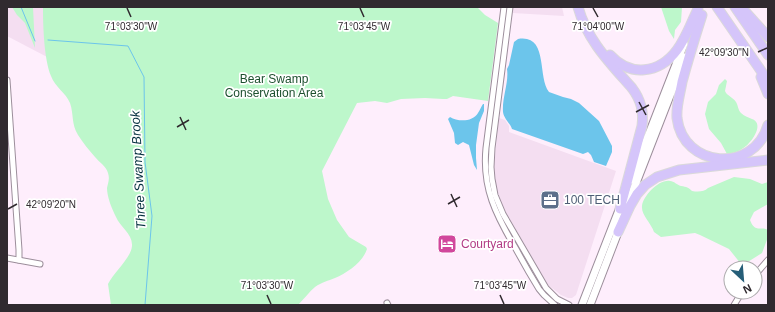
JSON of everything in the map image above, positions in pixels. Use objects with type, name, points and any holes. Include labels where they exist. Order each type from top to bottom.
[{"type":"highway","points":[[578,7],[586,28],[594,42],[637,94],[641,104],[643,118],[642,126],[620,209]]},
{"type":"highway","points":[[583,7],[596,36],[608,53],[622,65],[630,69],[641,70],[656,67],[672,56],[682,43],[701,9]]},
{"type":"highway","points":[[717,7],[768,80]]},
{"type":"highway","points":[[735,7],[768,55]]},
{"type":"highway","points":[[741,7],[768,37]]},
{"type":"highway","points":[[701,9],[677,111],[678,124],[684,138],[695,150],[703,154],[715,159],[729,159],[741,156],[755,147],[764,136],[768,125]]},
{"type":"highway","points":[[737,36],[760,75],[768,94]]},
{"type":"highway","points":[[618,232],[637,194],[645,185],[657,177],[679,170],[768,160]]},
{"type":"main road","points":[[582,305],[701,9]]},
{"type":"main road","points":[[590,305],[701,9]]},
{"type":"street","points":[[504,7],[486,148],[486,180],[493,207],[503,227],[539,289],[555,305]]},
{"type":"street","points":[[510,7],[492,148],[492,179],[503,214],[541,281],[553,296],[569,305]]},
{"type":"street","points":[[7,80],[19,260]]},
{"type":"street","points":[[7,258],[40,264]]},
{"type":"shaded area","points":[[7,7],[45,7],[49,58],[7,36]]},
{"type":"shaded area","points":[[513,7],[562,7],[564,16],[513,13]]},
{"type":"shaded area","points":[[499,118],[505,120],[509,126],[509,132],[616,171],[576,295],[572,298],[561,295],[548,285],[503,207],[496,187],[494,167]]},
{"type":"green space","points":[[12,7],[33,7],[35,48],[25,23]]},
{"type":"green space","name":"Bear Swamp Conservation Area","points":[[43,7],[477,7],[485,15],[498,23],[488,101],[453,96],[447,99],[401,99],[387,103],[375,101],[357,103],[322,171],[328,199],[337,220],[349,237],[367,249],[358,263],[349,270],[340,276],[315,287],[298,305],[111,305],[108,284],[129,255],[132,242],[118,221],[110,203],[107,192],[109,177],[107,171],[78,135],[74,127],[70,103],[51,76],[45,52]]},
{"type":"green space","points":[[661,7],[682,7],[681,22],[675,30],[674,39],[669,31]]},
{"type":"green space","points":[[725,79],[727,81],[726,93],[735,100],[741,113],[755,121],[757,124],[757,130],[754,137],[747,145],[737,152],[727,154],[721,143],[709,129],[705,114],[708,102],[716,94],[719,85]]},
{"type":"green space","points":[[734,177],[750,179],[762,184],[768,182],[768,204],[754,212],[750,220],[756,228],[768,230],[768,237],[762,253],[751,260],[738,260],[729,249],[695,233],[661,237],[654,232],[642,209],[645,198],[652,189],[666,181],[671,181],[687,187],[692,191],[699,192]]},
{"type":"water","points":[[518,39],[528,39],[534,43],[541,58],[543,77],[549,92],[579,103],[599,121],[612,146],[612,152],[606,166],[594,162],[588,152],[583,154],[512,129],[503,112],[503,101],[507,80],[507,69],[514,42]]},
{"type":"water","points":[[483,104],[484,111],[479,123],[476,145],[477,170],[474,165],[469,145],[463,142],[458,145],[455,143],[454,133],[448,119],[450,117],[457,120],[469,120],[476,116]]},
{"type":"waterway","name":"Three Swamp Brook","points":[[21,7],[35,41]]},
{"type":"waterway","name":"Three Swamp Brook","points":[[48,40],[128,46],[144,77],[145,162],[152,216],[145,305]]},
{"type":"place","name":"100 TECH","points":[[550,200]]},
{"type":"place","name":"Courtyard","points":[[447,244]]}]
